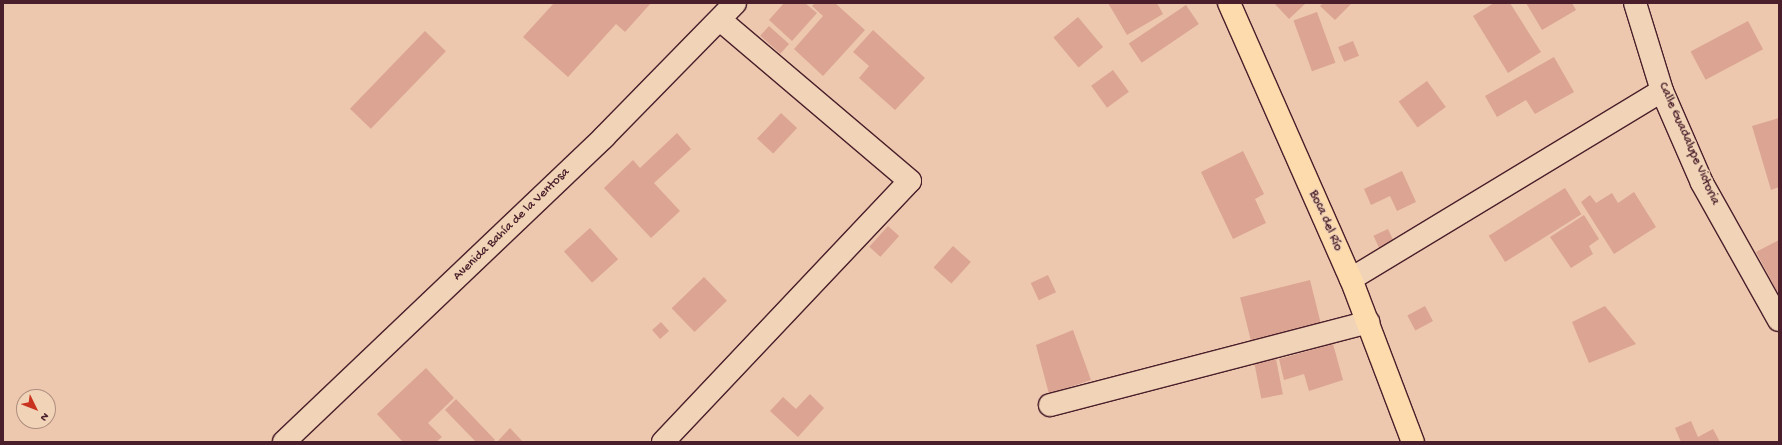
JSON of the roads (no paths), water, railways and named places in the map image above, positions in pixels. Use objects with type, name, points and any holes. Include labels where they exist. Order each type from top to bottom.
[{"type":"main road","name":"Boca del Río","points":[[1229,3],[1351,279],[1414,442]]},
{"type":"street","name":"Avenida Bahía de la Ventosa","points":[[284,442],[604,137],[735,3]]},
{"type":"street","name":"Calle Guadalupe Victoria","points":[[1635,3],[1662,91],[1702,184],[1778,317]]},
{"type":"street","points":[[663,442],[910,181],[720,20]]},
{"type":"street","points":[[1351,279],[1662,91]]},
{"type":"street","points":[[1050,405],[1368,322]]}]
